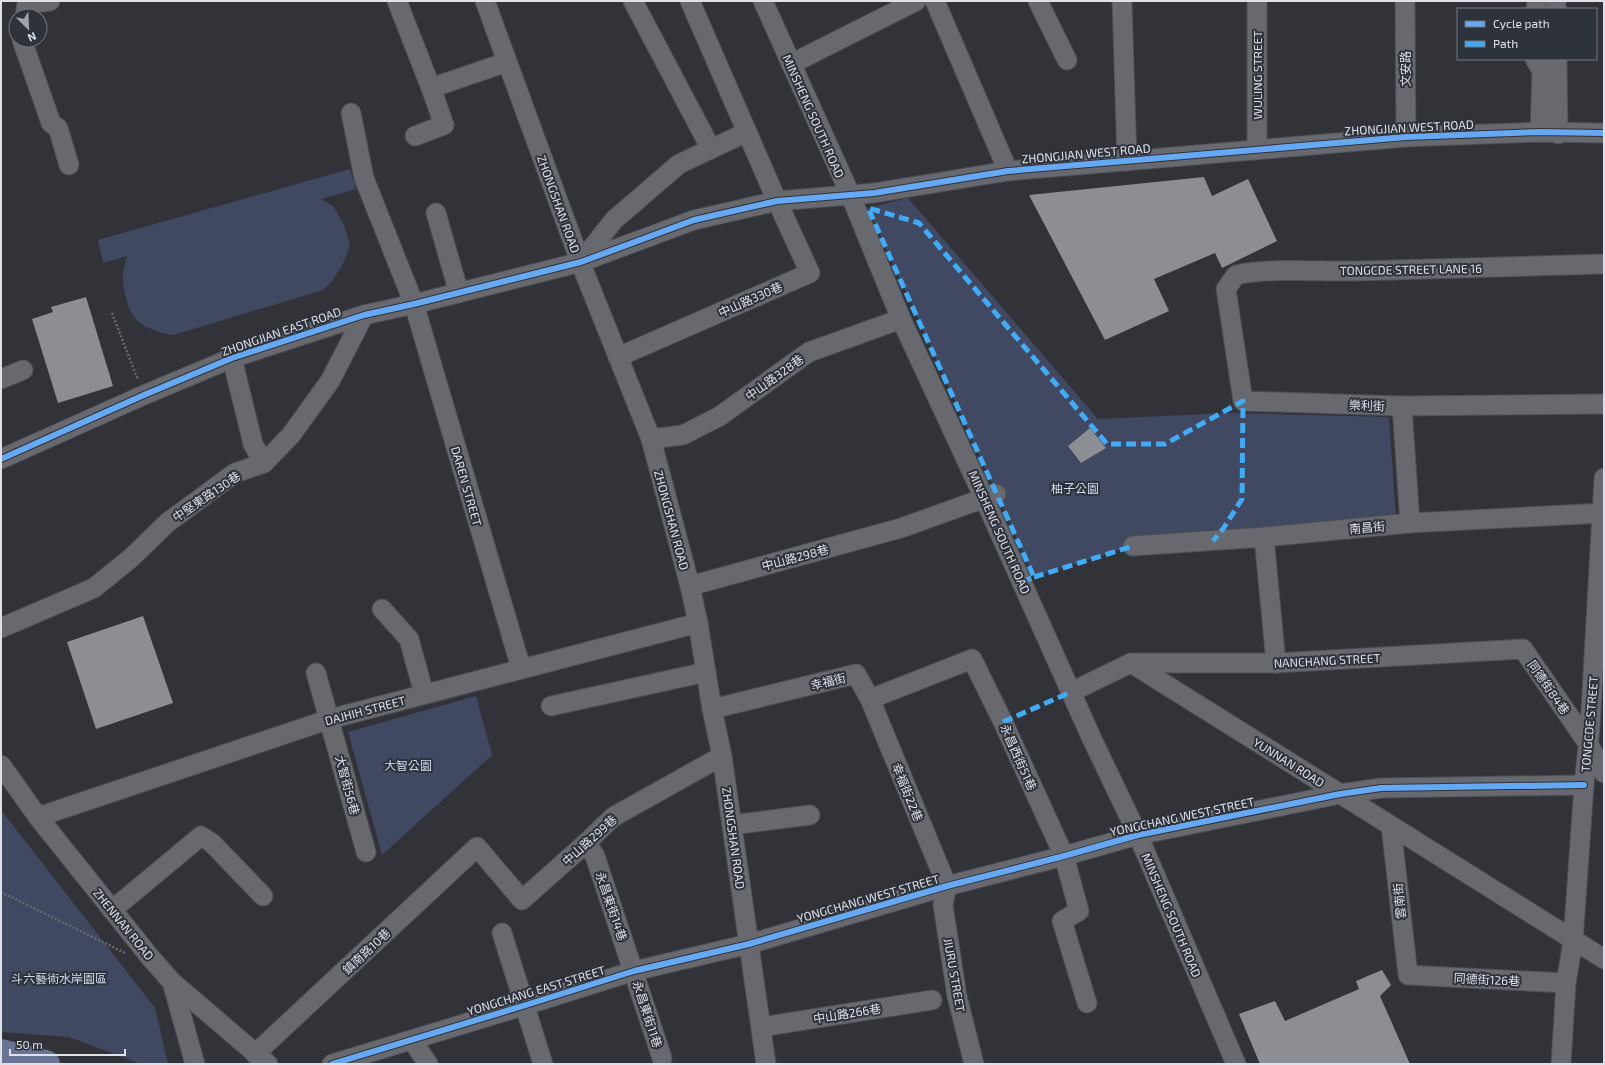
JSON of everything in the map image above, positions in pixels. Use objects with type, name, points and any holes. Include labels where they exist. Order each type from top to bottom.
[{"type":"street","points":[[26,8],[27,4],[50,1]]},
{"type":"street","points":[[397,1],[431,88],[444,126],[416,136]]},
{"type":"street","name":"ZHONGSHAN ROAD","points":[[485,1],[581,262],[651,440],[690,586],[722,756],[766,1064]]},
{"type":"street","points":[[633,1],[711,149]]},
{"type":"street","points":[[690,1],[777,201]]},
{"type":"street","name":"MINSHENG SOUTH ROAD","points":[[763,1],[850,194],[901,319],[990,496],[1071,692],[1138,835],[1236,1064]]},
{"type":"street","points":[[791,64],[916,1]]},
{"type":"street","points":[[935,1],[1008,171]]},
{"type":"street","points":[[1038,1],[1067,60]]},
{"type":"street","points":[[1122,1],[1126,161]]},
{"type":"street","name":"WULING STREET","points":[[1257,1],[1257,150]]},
{"type":"street","name":"文安路","points":[[1405,1],[1406,137]]},
{"type":"street","points":[[25,48],[51,123],[58,128],[69,165]]},
{"type":"street","points":[[1536,60],[1542,71],[1549,133]]},
{"type":"street","points":[[1549,133],[1557,60]]},
{"type":"street","points":[[431,88],[507,62]]},
{"type":"street","name":"DAREN STREET","points":[[350,112],[364,178],[414,304],[521,668]]},
{"type":"street","points":[[581,262],[614,220],[679,164],[748,132]]},
{"type":"street","name":"ZHONGJIAN WEST ROAD","points":[[581,262],[694,220],[777,201],[874,193],[1008,171],[1406,137],[1604,133]]},
{"type":"street","name":"中山路330巷","points":[[618,357],[810,273],[777,201]]},
{"type":"street","points":[[436,213],[459,293]]},
{"type":"street","name":"ZHONGJIAN EAST ROAD","points":[[1,460],[232,358],[364,315],[581,262]]},
{"type":"street","name":"TONGCDE STREET LANE 16","points":[[1402,406],[1243,401],[1226,289],[1236,275],[1275,271],[1356,271],[1604,264]]},
{"type":"street","name":"中堅東路130巷","points":[[1,628],[94,588],[131,558],[167,523],[235,473],[264,463],[291,435],[330,381],[364,315]]},
{"type":"street","name":"中山路328巷","points":[[651,440],[683,435],[720,416],[809,352],[901,319]]},
{"type":"street","points":[[232,358],[253,444],[264,463]]},
{"type":"street","points":[[1,380],[23,370]]},
{"type":"street","name":"樂利街","points":[[1402,406],[1604,404]]},
{"type":"street","points":[[1402,406],[1410,523]]},
{"type":"street","name":"TONGCDE STREET","points":[[1561,1064],[1566,983],[1573,941],[1584,785],[1594,734],[1604,478]]},
{"type":"street","name":"中山路298巷","points":[[690,586],[902,528],[990,496]]},
{"type":"street","name":"南昌街","points":[[1133,546],[1264,537],[1410,523],[1603,512]]},
{"type":"street","points":[[1264,537],[1276,663]]},
{"type":"street","points":[[382,610],[409,639],[424,694]]},
{"type":"street","name":"DAJHIH STREET","points":[[38,817],[330,719],[698,623]]},
{"type":"street","name":"同德街84巷","points":[[1523,649],[1594,734],[1604,772]]},
{"type":"street","name":"NANCHANG STREET","points":[[1131,664],[1276,663],[1523,649]]},
{"type":"street","name":"永昌西街51巷","points":[[870,699],[972,659],[1003,722],[1064,856],[1079,911],[1062,921],[1087,1004]]},
{"type":"street","points":[[1071,692],[1131,664]]},
{"type":"street","name":"YUNNAN ROAD","points":[[1131,664],[1604,960]]},
{"type":"street","name":"大智街56巷","points":[[316,672],[366,852]]},
{"type":"street","points":[[551,706],[706,672]]},
{"type":"street","name":"幸福街","points":[[712,709],[856,674],[870,699]]},
{"type":"street","name":"幸福街22巷","points":[[870,699],[947,886]]},
{"type":"street","name":"中山路299巷","points":[[477,848],[522,900],[613,817],[722,756]]},
{"type":"street","name":"ZHENNAN ROAD","points":[[1,765],[38,817],[150,957],[172,982],[262,1059]]},
{"type":"street","name":"YONGCHANG WEST STREET","points":[[749,944],[947,886],[1138,835],[1340,794],[1381,788],[1584,785]]},
{"type":"street","points":[[732,825],[810,815]]},
{"type":"street","name":"雲南街","points":[[1391,826],[1408,975]]},
{"type":"street","points":[[112,910],[201,836],[212,843],[263,896]]},
{"type":"street","name":"永昌東街14巷","points":[[586,843],[595,856],[634,971]]},
{"type":"street","name":"鎮南路10巷","points":[[262,1059],[477,848]]},
{"type":"street","name":"JIURU STREET","points":[[947,886],[943,905],[957,996],[974,1064]]},
{"type":"street","points":[[502,933],[526,1005],[543,1064]]},
{"type":"street","name":"YONGCHANG EAST STREET","points":[[332,1064],[634,971],[749,944]]},
{"type":"street","name":"永昌東街11巷","points":[[634,971],[662,1058]]},
{"type":"street","name":"同德街126巷","points":[[1408,975],[1566,983]]},
{"type":"street","points":[[172,982],[195,1064]]},
{"type":"street","name":"中山路266巷","points":[[761,1027],[932,1000]]},
{"type":"street","points":[[412,1040],[428,1064]]},
{"type":"path","points":[[112,313],[144,396]]},
{"type":"path","points":[[1,892],[136,959],[150,957]]},
{"type":"green space","points":[[350,169],[356,189],[321,199],[333,206],[345,227],[350,246],[342,266],[332,281],[323,290],[173,335],[148,328],[136,319],[130,310],[123,281],[123,271],[127,256],[103,263],[98,240]]},
{"type":"green space","name":"柚子公園","points":[[908,198],[1098,419],[1229,413],[1389,417],[1396,518],[1133,546],[1034,577],[868,208]]},
{"type":"green space","name":"大智公園","points":[[476,696],[492,755],[382,855],[348,732]]},
{"type":"green space","name":"斗六藝術水岸園區","points":[[1,810],[155,1008],[168,1064],[141,1064],[69,1037],[1,1032]]},
{"type":"building","points":[[1204,177],[1212,196],[1248,179],[1277,241],[1222,268],[1215,253],[1154,279],[1169,311],[1105,340],[1029,195]]},
{"type":"building","points":[[86,297],[113,386],[58,403],[32,319],[53,312],[51,307]]},
{"type":"building","points":[[1090,428],[1106,448],[1081,463],[1068,446]]},
{"type":"building","points":[[143,616],[173,703],[96,729],[67,642]]},
{"type":"building","points":[[1382,970],[1391,985],[1380,996],[1410,1064],[1260,1064],[1239,1014],[1275,1001],[1285,1021],[1359,989],[1356,981]]},
{"type":"waterway","points":[[1,1053],[46,1064]]},
{"type":"marked path","points":[[1022,582],[1034,577],[868,208],[919,223],[1107,444],[1165,444],[1243,401],[1242,499],[1223,529],[1213,541]]},
{"type":"marked path","points":[[1034,577],[1133,546]]},
{"type":"marked path","points":[[1003,722],[1071,692]]},
{"type":"cycle path","points":[[1,459],[144,395],[232,358],[364,315],[581,262],[694,220],[777,201],[874,193],[1008,171],[1406,137],[1540,132],[1604,133]]},
{"type":"cycle path","points":[[332,1064],[634,971],[749,944],[947,886],[1138,835],[1340,794],[1381,788],[1584,785]]}]
